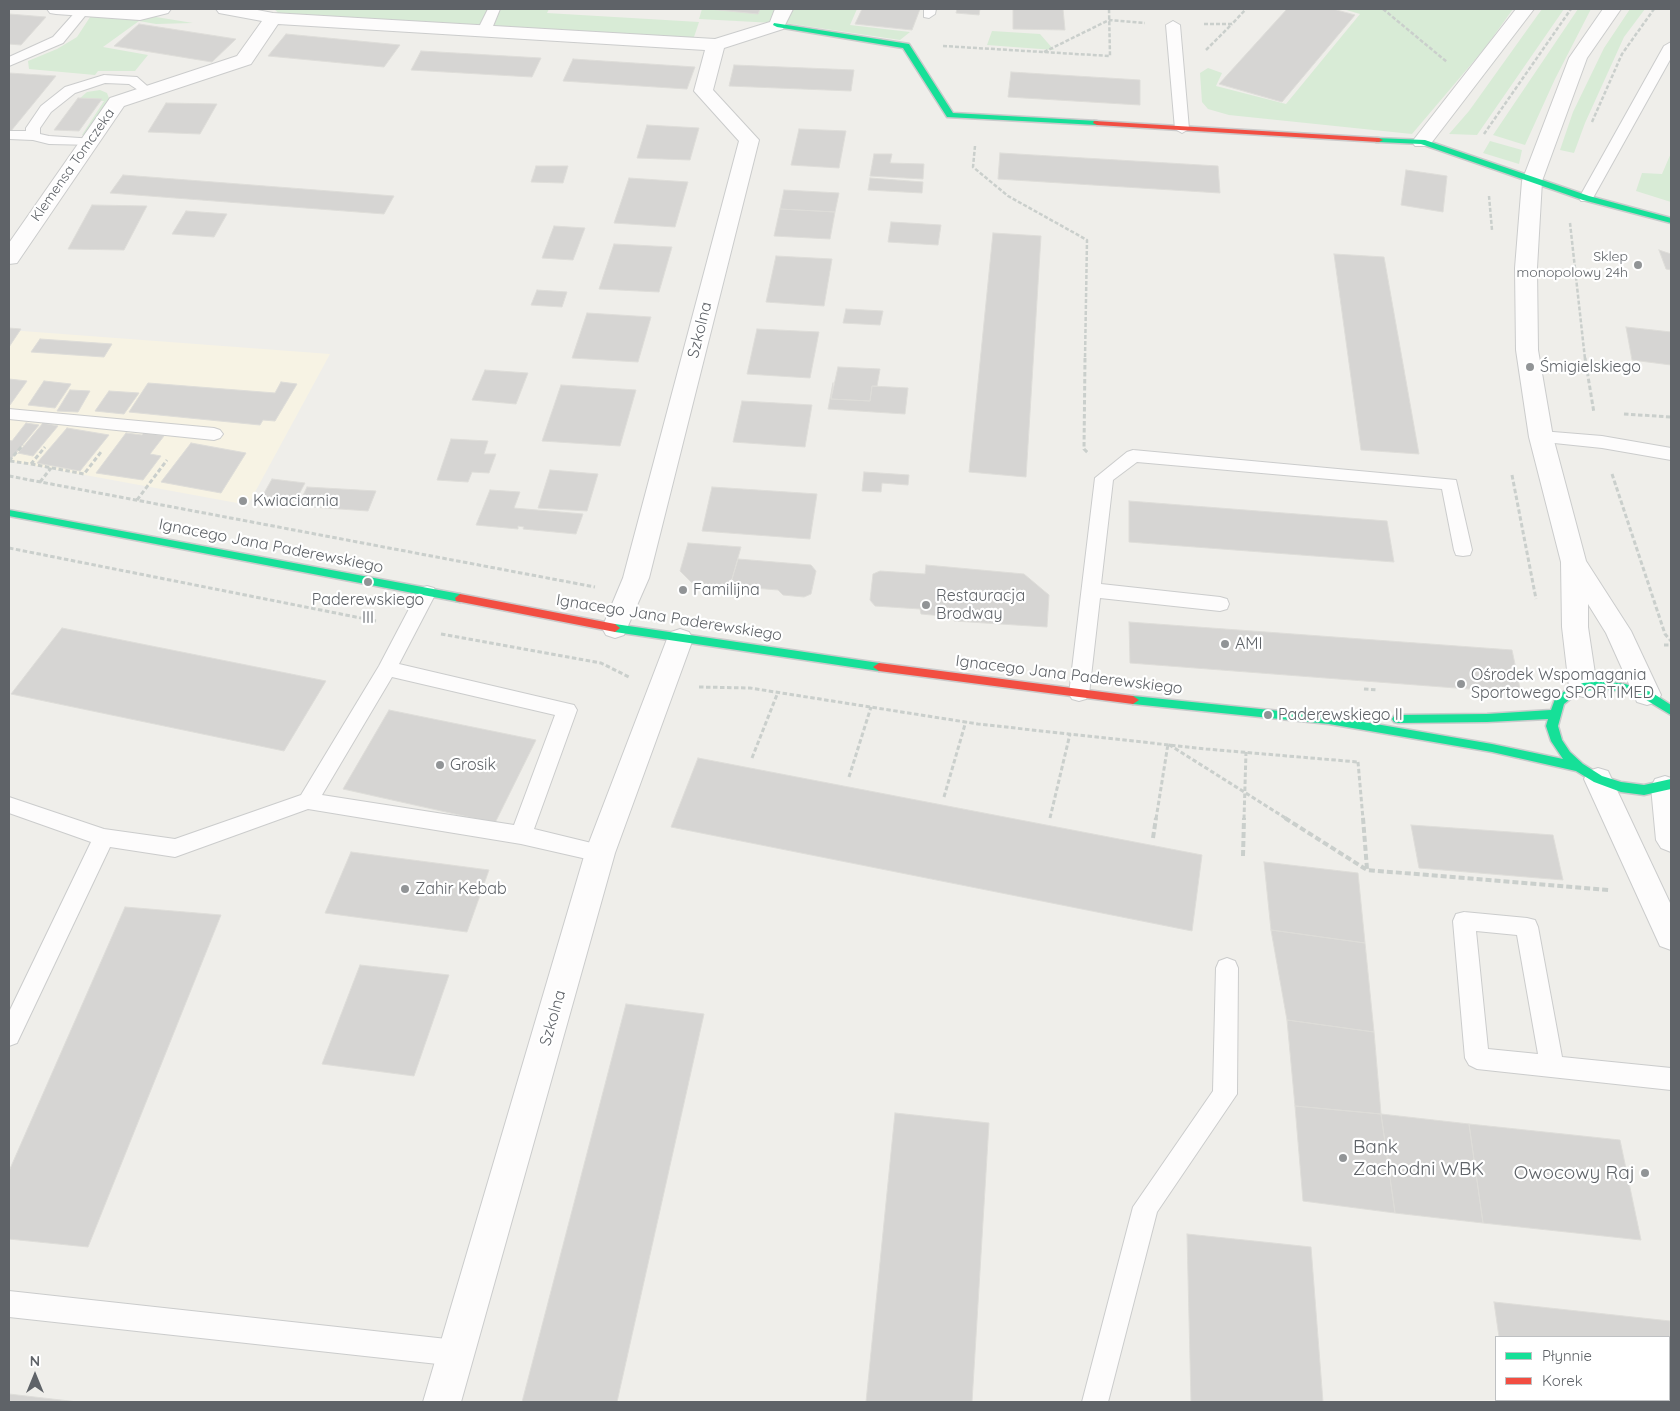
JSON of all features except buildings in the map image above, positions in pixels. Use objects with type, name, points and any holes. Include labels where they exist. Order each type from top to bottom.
[{"type":"street","points":[[56,9],[140,15],[162,9]]},
{"type":"street","points":[[225,9],[273,18],[716,45],[781,17],[906,46],[950,115],[1422,142],[1532,181],[1671,221]]},
{"type":"street","points":[[1422,142],[1468,80],[1525,9]]},
{"type":"street","points":[[1583,687],[1575,627],[1574,562],[1541,437],[1527,350],[1526,268],[1532,181],[1578,58],[1612,9]]},
{"type":"street","name":"Klemensa Tomczeka","points":[[9,258],[117,102],[244,60],[273,18]]},
{"type":"street","name":"Szkolna","points":[[615,628],[636,578],[749,140],[702,91],[716,45]]},
{"type":"street","name":"Ignacego Jana Paderewskiego","points":[[9,513],[615,628],[1080,694],[1329,720]]},
{"type":"street","points":[[1574,562],[1618,631],[1647,695]]},
{"type":"street","name":"Szkolna","points":[[442,1402],[600,853],[680,638]]},
{"type":"street","points":[[1671,711],[1647,695],[1625,688],[1603,685],[1583,687],[1570,693],[1559,702],[1552,726],[1557,741],[1566,755],[1589,773],[1671,937]]},
{"type":"street","points":[[1329,720],[1487,718],[1554,714]]},
{"type":"street","points":[[1329,720],[1492,748],[1589,773],[1621,787],[1644,790],[1668,785],[1671,840]]},
{"type":"lane","points":[[484,31],[494,9]]},
{"type":"lane","points":[[9,62],[58,40],[83,11]]},
{"type":"lane","points":[[1173,25],[1182,129]]},
{"type":"lane","points":[[1586,198],[1671,46]]},
{"type":"lane","points":[[32,136],[33,128],[46,109],[70,90],[104,79],[132,80],[147,92]]},
{"type":"lane","points":[[9,135],[32,136],[49,140],[90,142]]},
{"type":"lane","points":[[9,414],[214,434]]},
{"type":"lane","points":[[1541,437],[1602,442],[1671,454]]},
{"type":"lane","points":[[1080,694],[1104,478],[1134,456],[1450,484],[1463,550]]},
{"type":"lane","points":[[1091,590],[1220,604]]},
{"type":"lane","points":[[308,801],[386,669],[427,593]]},
{"type":"lane","points":[[386,669],[567,710],[521,835]]},
{"type":"lane","points":[[9,805],[104,838],[175,848],[308,801],[521,835],[600,853]]},
{"type":"lane","points":[[9,1036],[104,838]]},
{"type":"lane","points":[[1552,1066],[1527,927],[1464,921],[1477,1058],[1671,1079]]},
{"type":"lane","points":[[1095,1402],[1146,1207],[1225,1094],[1227,968]]},
{"type":"lane","points":[[9,1304],[456,1353]]},
{"type":"path","points":[[906,46],[940,46],[1110,56],[1109,9]]},
{"type":"path","points":[[1383,9],[1468,80]]},
{"type":"path","points":[[1492,216],[1483,163],[1483,136],[1571,9]]},
{"type":"path","points":[[1589,128],[1622,54],[1654,9]]},
{"type":"path","points":[[1043,52],[1109,20]]},
{"type":"path","points":[[976,117],[973,167],[1008,196],[1087,240],[1084,449],[1110,473]]},
{"type":"path","points":[[1566,191],[1580,335],[1594,412],[1630,533],[1665,634],[1671,641]]},
{"type":"path","points":[[1594,412],[1603,413]]},
{"type":"path","points":[[1622,414],[1671,417]]},
{"type":"path","points":[[31,464],[84,474],[122,425]]},
{"type":"path","points":[[137,500],[189,431]]},
{"type":"path","points":[[40,482],[51,468]]},
{"type":"path","points":[[9,476],[630,594]]},
{"type":"path","points":[[1356,688],[1386,691]]},
{"type":"path","points":[[752,758],[778,692]]},
{"type":"path","points":[[849,778],[871,707]]},
{"type":"path","points":[[944,796],[966,721]]},
{"type":"path","points":[[1050,818],[1070,734]]},
{"type":"path","points":[[1153,838],[1168,744],[1367,870],[1612,891]]},
{"type":"path","points":[[1244,856],[1246,752]]},
{"type":"path","points":[[1358,762],[1367,870]]},
{"type":"shaded area","points":[[9,330],[330,354],[248,505],[9,461]]},
{"type":"green space","points":[[274,9],[549,9],[547,13],[699,22],[693,40],[281,15]]},
{"type":"green space","points":[[702,9],[780,9],[774,23],[699,19]]},
{"type":"green space","points":[[790,9],[857,9],[850,25],[910,32],[900,40],[785,23]]},
{"type":"green space","points":[[1343,9],[1513,9],[1485,48],[1412,134],[1229,115],[1208,109],[1202,102],[1200,73],[1208,68],[1222,73],[1216,86],[1286,104],[1360,14]]},
{"type":"green space","points":[[1542,9],[1564,9],[1477,135],[1449,134],[1469,111]]},
{"type":"green space","points":[[1578,9],[1591,9],[1555,79],[1525,145],[1493,135]]},
{"type":"green space","points":[[1630,9],[1645,9],[1624,37],[1585,123],[1574,153],[1560,150],[1573,112],[1604,48]]},
{"type":"green space","points":[[92,14],[156,17],[193,23],[156,24],[139,21],[103,47],[148,55],[135,71],[98,71],[95,75],[29,69],[28,61],[57,49],[77,37]]},
{"type":"green space","points":[[992,31],[1040,34],[1054,50],[987,45]]},
{"type":"green space","points":[[100,90],[107,93],[110,101],[87,135],[82,135],[104,101],[78,100],[87,92]]},
{"type":"green space","points":[[1490,141],[1522,150],[1519,164],[1483,153]]},
{"type":"green space","points":[[1671,153],[1671,202],[1636,191],[1642,173],[1662,174]]},
{"type":"traffic: fast","points":[[777,25],[906,46],[950,115],[1097,123]]},
{"type":"traffic: fast","points":[[1379,140],[1422,142],[1586,198],[1671,221]]},
{"type":"traffic: fast","points":[[9,513],[460,598]]},
{"type":"traffic: fast","points":[[615,628],[879,667]]},
{"type":"traffic: fast","points":[[1671,711],[1647,695],[1625,688],[1603,685],[1583,687],[1570,693],[1559,702],[1552,726],[1557,741],[1566,755],[1579,767],[1598,779],[1621,787],[1644,790],[1671,784]]},
{"type":"traffic: fast","points":[[1133,700],[1329,720],[1492,748],[1579,767]]},
{"type":"traffic: fast","points":[[1398,719],[1487,718],[1554,714]]},
{"type":"traffic: jam","points":[[1097,123],[1379,140]]},
{"type":"traffic: jam","points":[[460,598],[615,628]]},
{"type":"traffic: jam","points":[[879,667],[1133,700]]},
{"type":"place","name":"Sklep monopolowy 24h","points":[[1638,265]]},
{"type":"place","name":"Śmigielskiego","points":[[1530,367]]},
{"type":"place","name":"Kwiaciarnia","points":[[243,501]]},
{"type":"place","name":"Paderewskiego III","points":[[368,582]]},
{"type":"place","name":"Familijna","points":[[683,590]]},
{"type":"place","name":"Restauracja Brodway","points":[[926,605]]},
{"type":"place","name":"AMI","points":[[1225,644]]},
{"type":"place","name":"Ośrodek Wspomagania Sportowego SPORTIMED","points":[[1461,684]]},
{"type":"place","name":"Paderewskiego II","points":[[1268,715]]},
{"type":"place","name":"Grosik","points":[[440,765]]},
{"type":"place","name":"Zahir Kebab","points":[[405,889]]},
{"type":"place","name":"Bank Zachodni WBK","points":[[1343,1158]]},
{"type":"place","name":"Owocowy Raj","points":[[1645,1173]]}]
